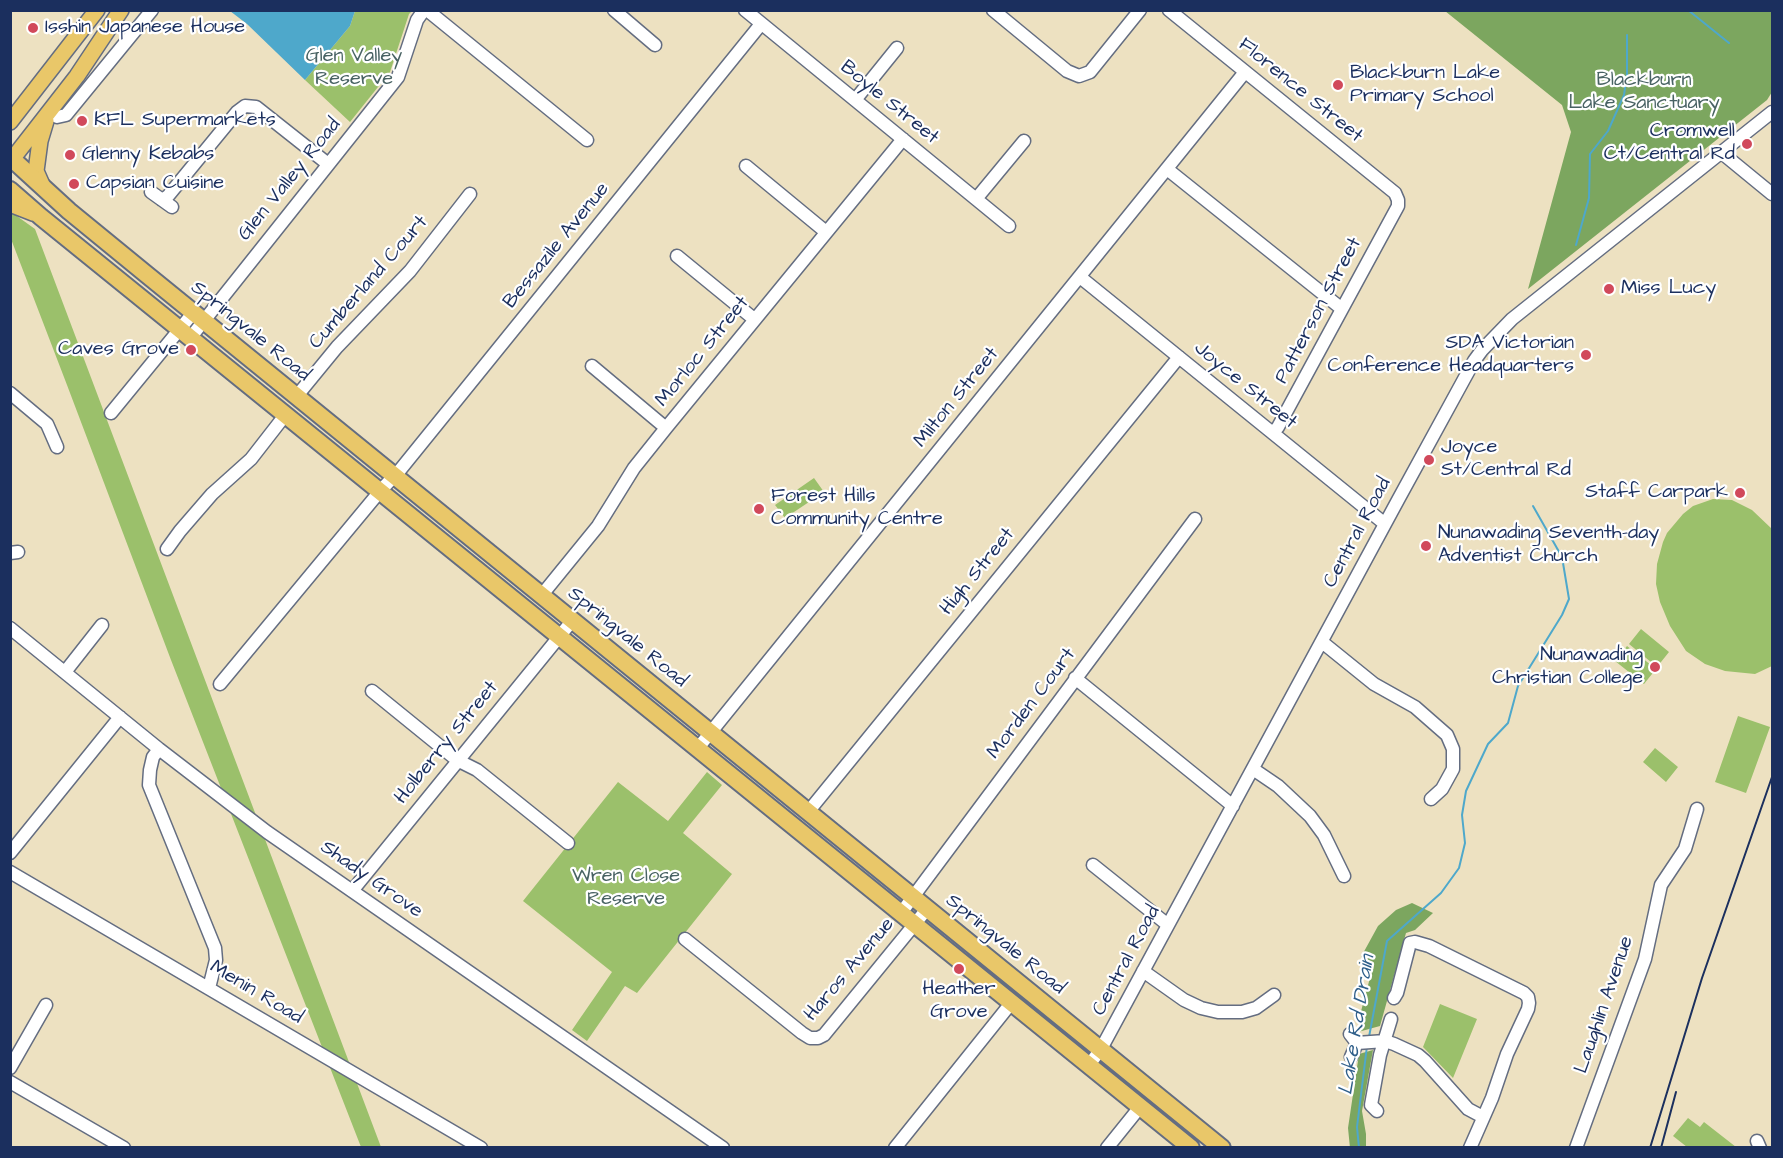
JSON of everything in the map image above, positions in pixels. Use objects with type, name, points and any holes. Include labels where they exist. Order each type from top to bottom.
[{"type":"highway","name":"Springvale Road","points":[[11,159],[86,225],[198,317],[1222,1148]]},
{"type":"highway","name":"Springvale Road","points":[[10,190],[1191,1148]]},
{"type":"main road","points":[[10,122],[97,10]]},
{"type":"main road","points":[[11,159],[86,62],[121,10]]},
{"type":"main road","points":[[10,112],[28,99]]},
{"type":"main road","points":[[44,188],[36,171],[40,141],[49,112]]},
{"type":"main road","points":[[10,204],[41,217]]},
{"type":"street","points":[[49,112],[57,117],[66,115],[152,10]]},
{"type":"street","points":[[426,10],[587,140]]},
{"type":"street","name":"Glen Valley Road","points":[[186,333],[398,77],[417,20],[426,10]]},
{"type":"street","points":[[614,10],[656,45]]},
{"type":"street","name":"Boyle Street","points":[[745,10],[1009,226]]},
{"type":"street","points":[[993,10],[1067,71],[1079,76],[1090,72],[1140,10]]},
{"type":"street","name":"Florence Street","points":[[1169,10],[1395,193],[1398,206]]},
{"type":"street","name":"Bessazile Avenue","points":[[220,684],[381,490],[395,477],[761,24]]},
{"type":"street","points":[[855,100],[897,48]]},
{"type":"street","name":"Milton Street","points":[[698,748],[1245,72]]},
{"type":"street","points":[[151,192],[167,203],[168,196],[237,112],[245,106],[256,106],[328,164]]},
{"type":"street","name":"Central Road","points":[[1089,1065],[1101,1049],[1474,361],[1496,334],[1532,302],[1773,112]]},
{"type":"street","name":"Morloc Street","points":[[541,596],[598,526],[634,468],[903,139]]},
{"type":"street","points":[[976,199],[1024,141]]},
{"type":"street","points":[[1722,153],[1773,194]]},
{"type":"street","points":[[746,166],[826,232]]},
{"type":"street","points":[[1167,169],[1342,309]]},
{"type":"street","name":"Cumberland Court","points":[[296,397],[337,347],[410,272],[470,194]]},
{"type":"street","name":"Patterson Street","points":[[1273,434],[1398,206]]},
{"type":"street","points":[[677,256],[754,319]]},
{"type":"street","name":"Joyce Street","points":[[1080,277],[1385,524]]},
{"type":"street","points":[[111,413],[186,333]]},
{"type":"street","name":"High Street","points":[[808,812],[1179,357]]},
{"type":"street","points":[[592,366],[666,428]]},
{"type":"street","points":[[10,393],[47,424],[57,447]]},
{"type":"street","points":[[167,549],[212,494],[251,459],[286,414]]},
{"type":"street","name":"Morden Court","points":[[902,913],[1195,519]]},
{"type":"street","name":"Holberry Street","points":[[352,891],[572,621]]},
{"type":"street","points":[[65,672],[102,625]]},
{"type":"street","name":"Shady Grove","points":[[13,634],[65,672],[159,749],[267,832],[723,1148]]},
{"type":"street","points":[[1322,642],[1374,684],[1415,707],[1447,735],[1453,749],[1453,769],[1442,789],[1431,799]]},
{"type":"street","points":[[1075,678],[1233,806]]},
{"type":"street","points":[[372,691],[458,760],[477,770],[568,843]]},
{"type":"street","points":[[10,853],[120,717]]},
{"type":"street","points":[[159,749],[153,757],[149,785],[215,948],[216,960],[209,988]]},
{"type":"street","points":[[1253,769],[1278,786],[1310,816],[1324,835],[1344,876]]},
{"type":"street","name":"Laughlin Avenue","points":[[1576,1148],[1645,959],[1661,885],[1685,849],[1697,809]]},
{"type":"street","points":[[1093,865],[1168,925]]},
{"type":"street","name":"Menin Road","points":[[10,872],[481,1148]]},
{"type":"street","name":"Haros Avenue","points":[[685,939],[802,1034],[810,1038],[819,1038],[824,1035],[927,909]]},
{"type":"street","points":[[1394,998],[1412,938],[1524,993],[1529,999],[1528,1009],[1507,1054],[1492,1098],[1470,1148]]},
{"type":"street","points":[[1143,971],[1184,1000],[1201,1008],[1218,1012],[1242,1012],[1256,1008],[1274,994]]},
{"type":"street","points":[[895,1148],[1012,1002]]},
{"type":"street","points":[[10,1068],[46,1005]]},
{"type":"street","points":[[1371,1108],[1380,1056],[1392,1018]]},
{"type":"street","points":[[1351,1057],[1360,1040],[1385,1041],[1409,1050],[1425,1061],[1468,1109],[1483,1117]]},
{"type":"street","points":[[12,1087],[124,1148]]},
{"type":"street","points":[[1107,1148],[1140,1107]]},
{"type":"green space","name":"Glen Valley Reserve","points":[[355,11],[412,11],[409,14],[390,72],[350,122],[305,80],[350,26]]},
{"type":"green space","name":"Blackburn Lake Sanctuary","points":[[1445,11],[1772,11],[1772,92],[1767,100],[1528,289],[1571,132],[1562,105]]},
{"type":"green space","points":[[11,213],[35,229],[381,1147],[361,1147],[171,660],[11,239]]},
{"type":"green space","points":[[814,478],[824,492],[785,518],[775,505]]},
{"type":"green space","points":[[1713,499],[1732,500],[1752,510],[1772,529],[1772,666],[1755,674],[1725,671],[1705,664],[1686,651],[1670,626],[1660,602],[1656,584],[1657,564],[1667,533],[1693,506]]},
{"type":"green space","points":[[1641,629],[1669,652],[1657,667],[1629,644]]},
{"type":"green space","points":[[1627,646],[1656,669],[1644,684],[1615,661]]},
{"type":"green space","points":[[1738,716],[1770,727],[1746,793],[1715,782]]},
{"type":"green space","points":[[1655,748],[1678,767],[1666,782],[1643,762]]},
{"type":"green space","name":"Wren Close Reserve","points":[[707,772],[722,785],[683,833],[732,874],[637,993],[625,986],[587,1041],[572,1030],[612,972],[523,901],[618,782],[668,821]]},
{"type":"green space","points":[[1412,903],[1433,913],[1415,930],[1406,933],[1380,1026],[1358,1032],[1360,1015],[1374,963],[1361,957],[1378,926],[1396,910]]},
{"type":"green space","points":[[1440,1004],[1477,1019],[1453,1078],[1423,1047]]},
{"type":"green space","points":[[1373,1050],[1362,1111],[1366,1147],[1350,1148],[1348,1128],[1359,1054]]},
{"type":"green space","points":[[1688,1118],[1700,1127],[1704,1122],[1736,1147],[1687,1147],[1673,1136]]},
{"type":"water","points":[[355,10],[350,26],[305,80],[247,24],[230,11]]},
{"type":"waterway","points":[[1688,10],[1729,43]]},
{"type":"waterway","name":"Lake Rd Drain","points":[[1576,245],[1589,198],[1590,154],[1608,131],[1624,95],[1627,74],[1627,35]]},
{"type":"waterway","name":"Lake Rd Drain","points":[[1369,1037],[1387,941],[1441,893],[1459,868],[1465,843],[1462,815],[1466,791],[1488,744],[1508,723],[1518,686],[1562,615],[1569,599],[1562,557],[1533,506]]},
{"type":"waterway","name":"Lake Rd Drain","points":[[1359,1148],[1357,1127],[1367,1046]]},
{"type":"railway","points":[[1650,1148],[1702,978],[1772,777]]},
{"type":"railway","points":[[1661,1148],[1676,1092]]},
{"type":"place","name":"Isshin Japanese House","points":[[33,28]]},
{"type":"place","name":"Blackburn Lake Primary School","points":[[1338,85]]},
{"type":"place","name":"KFL Supermarkets","points":[[82,121]]},
{"type":"place","name":"Cromwell Ct/Central Rd","points":[[1747,144]]},
{"type":"place","name":"Glenny Kebabs","points":[[70,155]]},
{"type":"place","name":"Capsian Cuisine","points":[[74,184]]},
{"type":"place","name":"Miss Lucy","points":[[1609,289]]},
{"type":"place","name":"Caves Grove","points":[[191,350]]},
{"type":"place","name":"SDA Victorian Conference Headquarters","points":[[1586,355]]},
{"type":"place","name":"Joyce St/Central Rd","points":[[1429,460]]},
{"type":"place","name":"Staff Carpark","points":[[1740,493]]},
{"type":"place","name":"Forest Hills Community Centre","points":[[759,509]]},
{"type":"place","name":"Nunawading Seventh-day Adventist Church","points":[[1426,546]]},
{"type":"place","name":"Nunawading Christian College","points":[[1655,667]]},
{"type":"place","name":"Heather Grove","points":[[959,969]]}]
